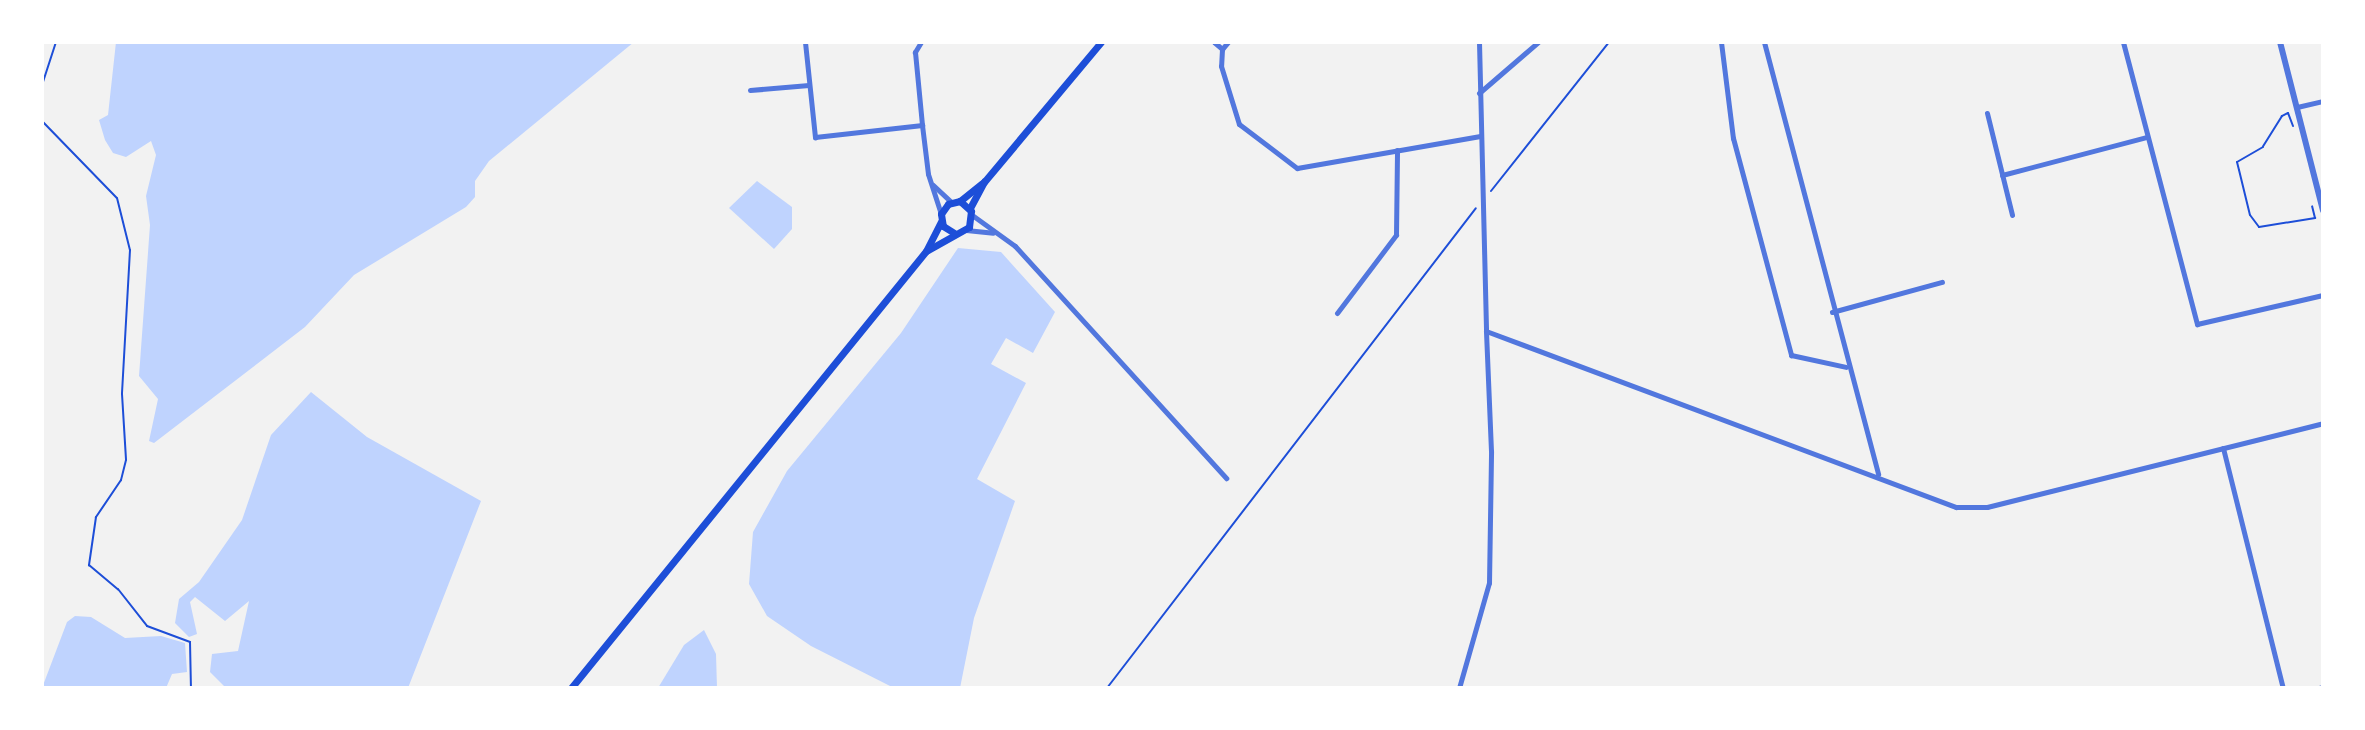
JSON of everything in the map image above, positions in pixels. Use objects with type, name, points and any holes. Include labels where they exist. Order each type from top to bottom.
[{"type":"main road","points":[[571,688],[926,251],[941,218],[956,202],[984,182],[1101,42]]},
{"type":"main road","points":[[926,251],[954,233],[966,230],[984,182]]},
{"type":"main road","points":[[956,202],[971,212]]},
{"type":"main road","points":[[941,218],[954,233]]},
{"type":"street","points":[[805,42],[815,137],[922,125]]},
{"type":"street","points":[[921,42],[915,52],[922,125],[941,218]]},
{"type":"street","points":[[1214,42],[1222,49]]},
{"type":"street","points":[[1228,42],[1222,49],[1221,66],[1239,124],[1297,168],[1480,136]]},
{"type":"street","points":[[1459,688],[1489,583],[1491,451],[1479,42]]},
{"type":"street","points":[[1479,94],[1538,42]]},
{"type":"street","points":[[1721,42],[1733,138],[1791,355],[1846,367]]},
{"type":"street","points":[[1764,42],[1846,367],[1879,475]]},
{"type":"street","points":[[2123,42],[2197,324],[2323,295]]},
{"type":"street","points":[[2280,42],[2322,207]]},
{"type":"street","points":[[750,90],[809,85]]},
{"type":"street","points":[[2297,107],[2323,101]]},
{"type":"street","points":[[1987,113],[2012,215]]},
{"type":"street","points":[[2002,175],[2147,137]]},
{"type":"street","points":[[1337,313],[1396,235],[1397,150]]},
{"type":"street","points":[[932,184],[956,202]]},
{"type":"street","points":[[971,212],[994,233],[1015,246],[1226,478]]},
{"type":"street","points":[[966,230],[994,233]]},
{"type":"street","points":[[1832,312],[1942,282]]},
{"type":"street","points":[[1486,331],[1879,475],[1956,507],[1987,507],[2323,423]]},
{"type":"street","points":[[2223,448],[2283,688]]},
{"type":"path","points":[[42,85],[56,42]]},
{"type":"path","points":[[1107,688],[1482,201],[1609,42]]},
{"type":"path","points":[[2301,126],[2294,129],[2288,113],[2282,116],[2263,147],[2237,162],[2250,215],[2259,227],[2275,228],[2315,218],[2312,206],[2322,207]]},
{"type":"path","points":[[42,121],[117,198],[130,250],[122,394],[126,460],[121,480],[96,517],[89,565],[118,589],[147,626],[192,644],[191,688]]},
{"type":"water","points":[[116,42],[634,42],[489,161],[475,181],[475,197],[466,207],[354,275],[305,327],[154,443],[149,441],[158,399],[139,376],[150,225],[146,196],[156,155],[151,141],[126,157],[113,153],[105,140],[99,120],[108,115]]},
{"type":"water","points":[[757,181],[792,207],[792,229],[774,249],[729,208]]},
{"type":"water","points":[[958,248],[1001,252],[1055,312],[1033,353],[1006,338],[991,364],[1026,383],[977,479],[1015,501],[974,618],[960,688],[894,688],[811,646],[767,616],[749,584],[753,532],[787,471],[901,333]]},
{"type":"water","points":[[311,392],[367,437],[481,501],[408,688],[226,688],[210,672],[212,654],[238,651],[249,601],[225,621],[195,597],[190,602],[197,634],[189,637],[175,623],[179,599],[199,582],[242,520],[271,435]]},
{"type":"water","points":[[75,616],[91,617],[125,638],[161,636],[185,643],[187,672],[172,674],[166,688],[42,688],[67,622]]},
{"type":"water","points":[[704,630],[716,654],[717,688],[658,688],[684,645]]}]
